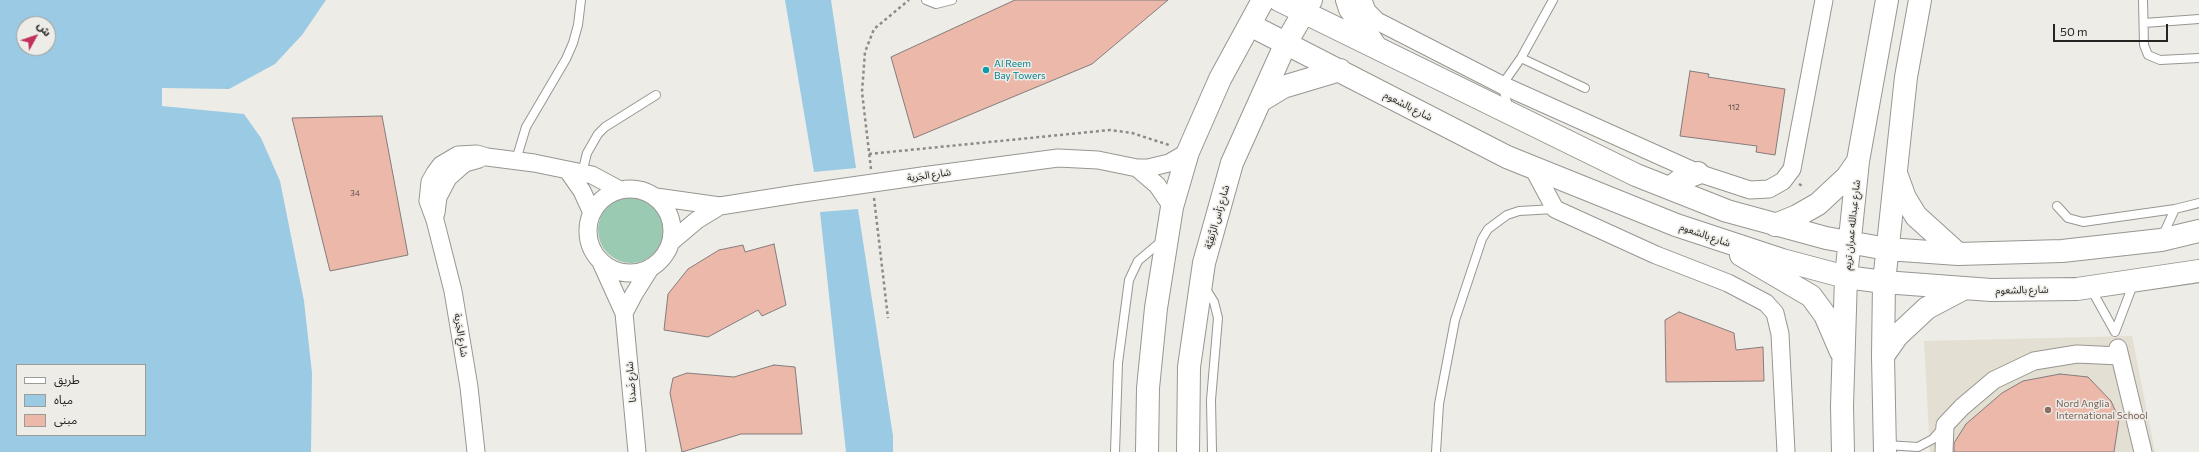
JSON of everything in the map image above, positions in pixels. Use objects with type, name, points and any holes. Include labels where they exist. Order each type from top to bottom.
[{"type":"street","points":[[1147,452],[1148,388],[1166,238],[1172,207],[1188,152],[1220,79],[1263,0]]},
{"type":"street","points":[[1279,0],[1307,6],[1378,50],[1636,175],[1727,210],[1775,225],[1850,244],[1887,249],[1958,254],[2062,250],[2161,240],[2199,232]]},
{"type":"street","points":[[1347,0],[1350,10],[1378,50]]},
{"type":"street","points":[[1363,0],[1367,11],[1377,21],[1502,85],[1698,173],[1750,190],[1769,189],[1783,181],[1792,170],[1824,0]]},
{"type":"street","name":"شارع عبدالله عمران تريم","points":[[1843,452],[1846,277],[1858,161],[1887,0]]},
{"type":"street","points":[[1885,448],[1883,356],[1884,282],[1906,77],[1920,0]]},
{"type":"street","name":"شارع رَأس الرَّنقِيَّة","points":[[1188,452],[1188,367],[1204,263],[1232,163],[1286,43],[1307,6]]},
{"type":"street","name":"شارع بالشعوم","points":[[1250,25],[1507,157],[1533,168],[1628,208],[1724,242],[1846,277],[1884,282],[1991,290],[2089,287],[2199,271]]},
{"type":"street","points":[[1260,101],[1283,87],[1340,70]]},
{"type":"street","name":"شارع الجَرية","points":[[656,197],[720,206],[922,176],[1058,158],[1098,160],[1138,168],[1159,166],[1179,158],[1188,152]]},
{"type":"street","name":"شارع الجَرية","points":[[476,452],[462,337],[436,220],[438,197],[448,178],[465,163],[487,157],[516,160],[575,172],[601,179],[620,190]]},
{"type":"street","points":[[1775,225],[1797,216],[1818,204],[1847,177],[1858,161]]},
{"type":"street","name":"شارع الجَرية","points":[[1138,168],[1158,185],[1172,207]]},
{"type":"street","points":[[1533,168],[1555,210],[1656,254],[1728,283],[1766,303],[1775,313],[1780,334],[1778,435],[1786,452]]},
{"type":"street","points":[[575,172],[592,213]]},
{"type":"street","points":[[1670,188],[1680,180],[1698,173]]},
{"type":"street","points":[[1896,173],[1905,198],[1916,216],[1958,254]]},
{"type":"street","points":[[624,313],[651,267],[663,256],[671,242],[672,232],[668,212],[656,197],[645,191],[632,188],[608,194],[598,202],[588,225],[588,238],[593,250],[600,260],[609,267],[630,273],[651,267]]},
{"type":"street","name":"شارع الجَرية","points":[[671,242],[697,220],[720,206]]},
{"type":"street","points":[[1724,242],[1760,268],[1811,296],[1825,315],[1844,357]]},
{"type":"street","name":"شارع ضَدنا","points":[[600,260],[624,313],[637,452]]},
{"type":"street","points":[[1883,356],[1898,336],[1927,308],[1963,289]]},
{"type":"street","points":[[1944,452],[1945,425],[1962,407],[1994,380],[2034,361],[2118,345],[2143,452]]},
{"type":"lane","points":[[516,160],[526,127],[566,59],[573,43],[578,25],[581,0]]},
{"type":"lane","points":[[926,0],[936,4],[952,0]]},
{"type":"lane","points":[[1511,114],[1502,85],[1521,58],[1553,0]]},
{"type":"lane","points":[[2144,0],[2145,50],[2151,58],[2160,60],[2199,58]]},
{"type":"lane","points":[[2144,23],[2199,19]]},
{"type":"lane","points":[[1521,58],[1585,88]]},
{"type":"lane","points":[[575,172],[589,148],[605,127],[656,95]]},
{"type":"lane","points":[[2057,206],[2068,218],[2083,222],[2175,209],[2199,203]]},
{"type":"lane","points":[[2161,240],[2175,209]]},
{"type":"lane","points":[[1436,452],[1439,404],[1455,320],[1482,239],[1488,229],[1507,215],[1530,210],[1555,210]]},
{"type":"lane","points":[[1115,452],[1118,370],[1130,280],[1133,270],[1144,254],[1166,238]]},
{"type":"lane","points":[[2118,345],[2135,281]]},
{"type":"lane","points":[[1201,283],[1214,302],[1218,318],[1211,400],[1212,452]]},
{"type":"lane","points":[[2089,287],[2118,345]]},
{"type":"lane","points":[[1885,448],[1918,447],[1933,439],[1945,425]]},
{"type":"path","points":[[871,170],[862,92],[865,52],[874,29],[909,0]]},
{"type":"path","points":[[869,154],[1110,130],[1132,133],[1188,152]]},
{"type":"path","points":[[873,193],[888,318]]},
{"type":"shaded area","points":[[2132,336],[2155,452],[1930,452],[1924,341]]},
{"type":"green space","points":[[631,197],[643,200],[654,207],[661,218],[664,230],[661,242],[654,253],[643,260],[631,263],[619,260],[608,253],[601,242],[598,230],[601,218],[608,207],[619,200]]},
{"type":"water","points":[[0,0],[326,0],[302,35],[275,64],[229,89],[162,88],[162,106],[244,114],[261,138],[280,181],[304,301],[312,373],[311,452],[0,452]]},
{"type":"water","points":[[785,0],[831,0],[856,168],[814,172]]},
{"type":"water","points":[[858,209],[893,436],[893,452],[846,452],[820,212]]},
{"type":"building","name":"Al Reem Bay Towers","points":[[1015,0],[1168,0],[1092,64],[914,138],[891,57]]},
{"type":"building","points":[[1690,71],[1709,74],[1708,77],[1785,89],[1775,155],[1756,152],[1757,146],[1680,136]]},
{"type":"building","points":[[382,116],[408,255],[330,271],[292,118]]},
{"type":"building","points":[[774,244],[786,305],[762,316],[758,310],[708,337],[664,330],[668,294],[688,269],[719,250],[743,245],[745,252]]},
{"type":"building","points":[[1679,312],[1734,333],[1736,350],[1763,347],[1764,381],[1666,382],[1665,320]]},
{"type":"building","points":[[774,365],[795,367],[802,434],[741,434],[682,452],[670,393],[673,378],[687,373],[734,377]]},
{"type":"building","name":"Nord Anglia International School","points":[[2060,374],[2088,377],[2111,401],[2119,419],[2114,452],[1954,452],[1954,443],[1966,424],[2002,393],[2023,381]]},
{"type":"place","name":"Al Reem Bay Towers","points":[[986,70]]},
{"type":"place","name":"Nord Anglia International School","points":[[2048,410]]}]
